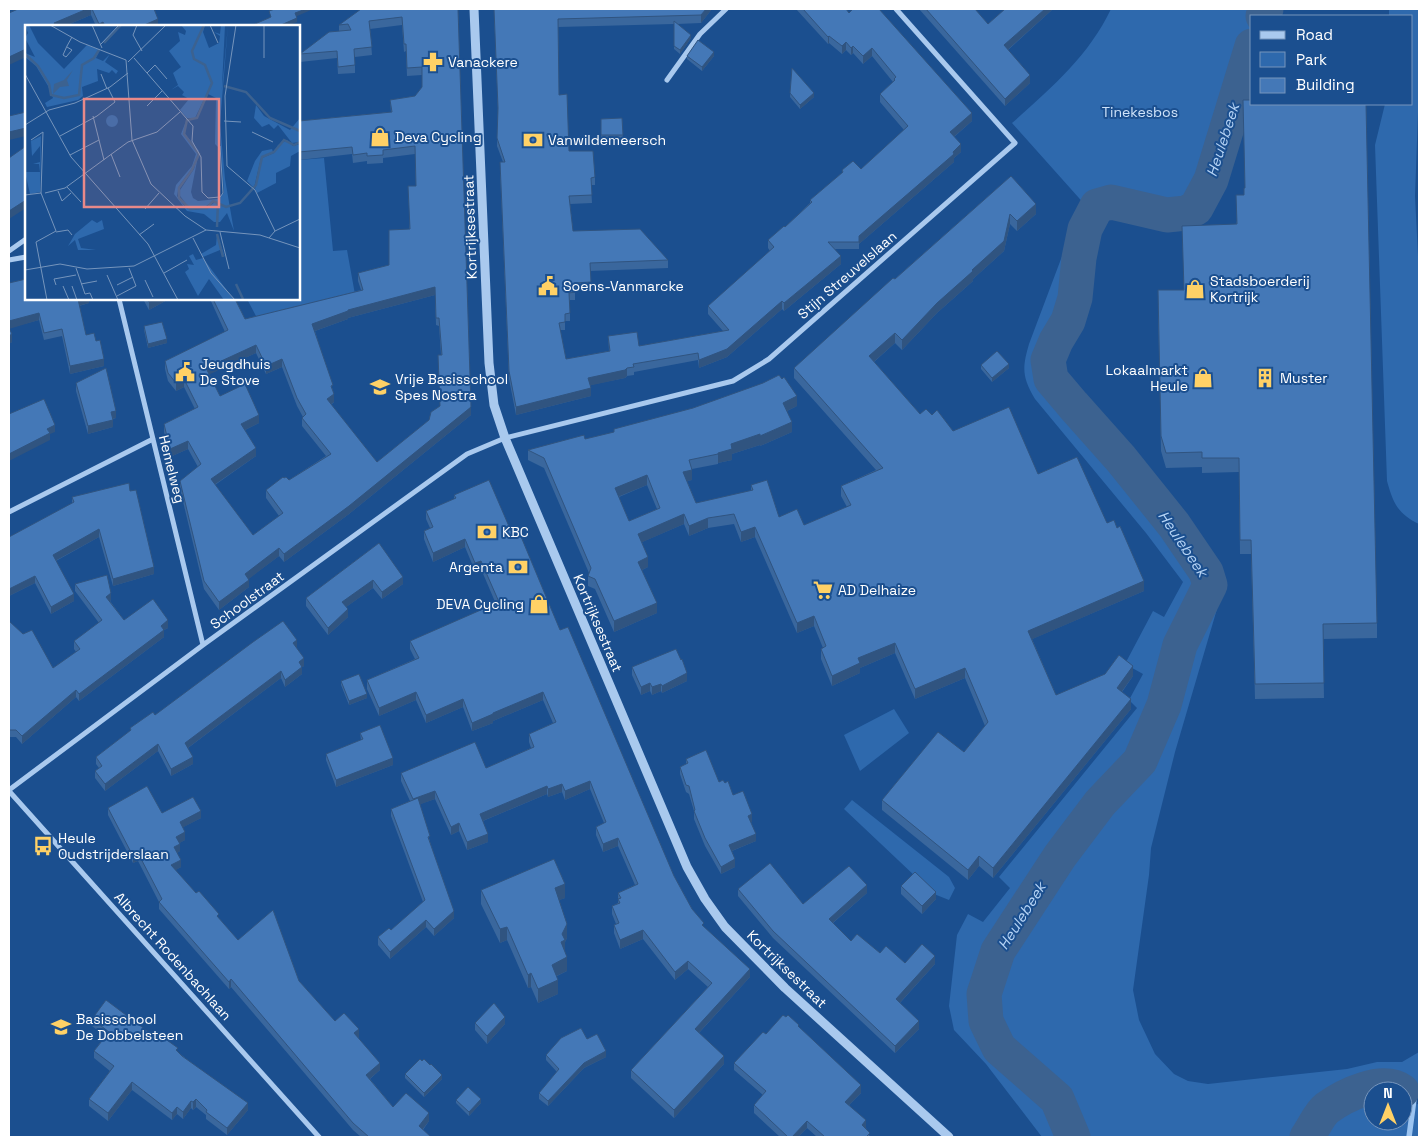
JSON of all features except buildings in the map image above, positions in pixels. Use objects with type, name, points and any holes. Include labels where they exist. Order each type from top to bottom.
[{"type":"street","name":"Kortrijksestraat","points":[[474,9],[490,363],[494,406],[505,438],[687,867],[705,899],[725,927],[785,988],[949,1137]]},
{"type":"street","points":[[667,80],[700,34],[726,9]]},
{"type":"street","name":"Stijn Streuvelslaan","points":[[505,438],[733,381],[769,359],[1015,143],[896,9]]},
{"type":"street","points":[[9,250],[25,240]]},
{"type":"street","points":[[9,260],[25,257]]},
{"type":"street","name":"Hemelweg","points":[[119,300],[203,645]]},
{"type":"street","name":"Schoolstraat","points":[[9,790],[203,645],[467,454],[505,438]]},
{"type":"street","points":[[9,512],[152,439]]},
{"type":"street","name":"Albrecht Rodenbachlaan","points":[[9,790],[319,1137]]},
{"type":"green space","name":"Tinekesbos","points":[[1111,9],[1259,9],[1256,15],[1250,15],[1250,33],[1205,173],[1191,198],[1176,207],[1102,191],[1095,194],[1087,207],[1012,123],[1080,57],[1102,26]]},
{"type":"green space","points":[[1389,9],[1419,9],[1419,85],[1415,196],[1419,276],[1419,524],[1406,516],[1397,507],[1387,481],[1375,145],[1385,105],[1413,105],[1413,15],[1389,15]]},
{"type":"green space","points":[[324,158],[333,251],[347,250],[356,300],[257,318],[248,300],[300,300],[300,160]]},
{"type":"green space","points":[[1076,240],[1090,244],[1094,261],[1089,308],[1063,360],[1065,373],[1081,396],[1105,424],[1127,457],[1210,551],[1189,567],[1202,583],[1199,595],[1161,681],[1148,729],[1088,803],[1007,924],[988,963],[977,1013],[979,1027],[991,1049],[1047,1096],[1065,1137],[1042,1137],[986,1064],[954,1030],[949,1006],[957,935],[968,914],[983,922],[1010,888],[999,877],[1137,708],[1129,700],[1143,674],[1125,664],[1153,611],[1164,617],[1183,582],[1146,533],[1035,399],[1024,372],[1029,344],[1067,243]]},
{"type":"green space","points":[[1207,603],[1217,609],[1175,752],[1151,848],[1133,990],[1139,1020],[1155,1054],[1174,1074],[1188,1081],[1208,1084],[1347,1069],[1377,1062],[1402,1062],[1419,1052],[1419,1089],[1413,1087],[1413,1081],[1363,1081],[1363,1083],[1345,1088],[1334,1094],[1320,1106],[1310,1118],[1300,1137],[1080,1137],[1062,1098],[1018,1061],[995,1036],[990,1019],[990,1003],[996,968],[1024,918],[1041,897],[1071,852],[1158,746],[1183,657]]},
{"type":"green space","points":[[894,709],[909,733],[860,771],[844,735]]},
{"type":"green space","points":[[852,800],[949,877],[955,888],[949,900],[934,894],[844,809]]},
{"type":"green space","points":[[1363,1095],[1363,1131],[1413,1131],[1413,1102],[1419,1105],[1419,1137],[1318,1137],[1334,1114]]},
{"type":"waterway","name":"Heulebeek","points":[[1263,15],[1266,9]]},
{"type":"waterway","name":"Heulebeek","points":[[1073,1137],[1057,1099],[999,1048],[986,1021],[984,994],[998,951],[1060,856],[1100,803],[1140,761],[1164,705],[1180,645],[1210,585],[1206,572],[1174,525],[1121,459],[1051,379],[1048,360],[1056,341],[1068,321],[1075,298],[1079,258],[1085,229],[1097,206],[1111,202],[1167,215],[1186,213],[1196,208],[1211,180],[1250,53]]},
{"type":"waterway","name":"Heulebeek","points":[[1307,1137],[1327,1108],[1363,1089]]},
{"type":"waterway","points":[[1409,1137],[1414,1099]]},
{"type":"place","name":"Vanackere","points":[[433,62]]},
{"type":"place","name":"Deva Cycling","points":[[380,137]]},
{"type":"place","name":"Vanwildemeersch","points":[[533,140]]},
{"type":"place","name":"Soens-Vanmarcke","points":[[548,286]]},
{"type":"place","name":"Stadsboerderij Kortrijk","points":[[1195,289]]},
{"type":"place","name":"Jeugdhuis De Stove","points":[[185,372]]},
{"type":"place","name":"Lokaalmarkt Heule","points":[[1203,378]]},
{"type":"place","name":"Muster","points":[[1265,378]]},
{"type":"place","name":"Vrije Basisschool Spes Nostra","points":[[380,387]]},
{"type":"place","name":"KBC","points":[[487,532]]},
{"type":"place","name":"Argenta","points":[[518,567]]},
{"type":"place","name":"AD Delhaize","points":[[823,590]]},
{"type":"place","name":"DEVA Cycling","points":[[539,604]]},
{"type":"place","name":"Heule Oudstrijderslaan","points":[[43,846]]},
{"type":"place","name":"Basisschool De Dobbelsteen","points":[[61,1027]]}]
